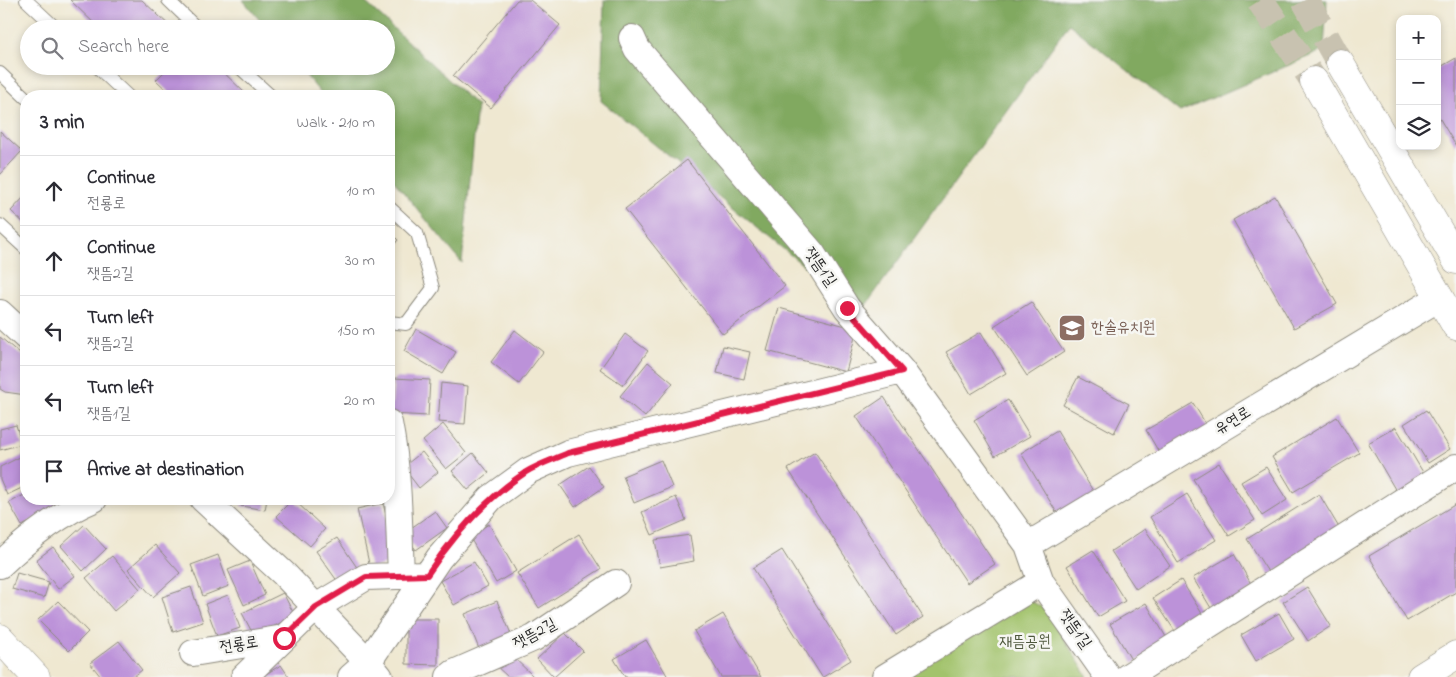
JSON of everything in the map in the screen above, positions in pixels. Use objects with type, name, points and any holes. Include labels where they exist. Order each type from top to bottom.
[{"type":"street","name":"잿뜸1길","points":[[632,38],[638,49],[812,253],[847,308],[902,371],[1028,545],[1042,582],[1108,677]]},
{"type":"street","points":[[1340,63],[1456,260]]},
{"type":"street","points":[[1314,81],[1456,326]]},
{"type":"street","name":"유연로","points":[[1028,545],[1439,298]]},
{"type":"street","points":[[0,313],[20,331]]},
{"type":"street","points":[[209,505],[284,574],[316,607],[367,672],[439,558],[491,498],[528,471],[568,453],[902,371]]},
{"type":"street","points":[[1127,677],[1456,467]]},
{"type":"street","points":[[395,468],[399,509],[401,576]]},
{"type":"street","points":[[0,565],[22,544],[79,505]]},
{"type":"street","points":[[316,607],[366,577],[427,575]]},
{"type":"street","points":[[884,677],[1042,582]]},
{"type":"street","name":"잿뜸2길","points":[[449,677],[454,673],[534,638],[616,583]]},
{"type":"street","name":"전룡로","points":[[244,677],[316,607]]},
{"type":"street","points":[[0,638],[36,677]]},
{"type":"street","name":"전룡로","points":[[193,653],[284,638]]},
{"type":"street","points":[[1420,677],[1456,655]]},
{"type":"lane","points":[[26,0],[47,20]]},
{"type":"lane","points":[[168,0],[189,20]]},
{"type":"lane","points":[[0,73],[20,92]]},
{"type":"lane","points":[[106,75],[122,90]]},
{"type":"lane","points":[[248,75],[264,90]]},
{"type":"lane","points":[[395,212],[417,233],[433,288],[406,324],[395,323]]},
{"type":"lane","points":[[0,225],[20,243]]},
{"type":"green space","points":[[243,0],[363,0],[385,20],[260,20]]},
{"type":"green space","points":[[604,0],[1327,0],[1324,50],[1180,112],[1069,24],[861,312],[601,101]]},
{"type":"green space","points":[[395,30],[477,106],[462,263],[395,182],[395,90],[318,90],[306,75],[395,75]]},
{"type":"green space","name":"재뜸공원","points":[[1029,600],[1045,609],[1088,677],[897,677]]},
{"type":"building","points":[[70,0],[142,0],[163,20],[91,20]]},
{"type":"building","points":[[517,0],[530,0],[560,25],[491,108],[453,76]]},
{"type":"building","points":[[1456,58],[1456,146],[1441,121],[1441,67]]},
{"type":"building","points":[[161,75],[226,75],[242,90],[167,90],[156,80]]},
{"type":"building","points":[[0,131],[20,149],[20,153],[0,175]]},
{"type":"building","points":[[687,160],[785,286],[723,334],[625,209]]},
{"type":"building","points":[[1275,196],[1337,304],[1294,328],[1233,220]]},
{"type":"building","points":[[20,201],[20,219],[11,211]]},
{"type":"building","points":[[1031,302],[1064,352],[1027,376],[994,326]]},
{"type":"building","points":[[779,308],[857,329],[846,372],[767,351]]},
{"type":"building","points":[[416,329],[456,352],[443,374],[404,351]]},
{"type":"building","points":[[515,330],[543,352],[519,384],[491,362]]},
{"type":"building","points":[[981,332],[1006,373],[971,394],[946,352]]},
{"type":"building","points":[[625,334],[648,351],[623,385],[600,369]]},
{"type":"building","points":[[0,337],[20,354],[20,394],[5,392],[0,389]]},
{"type":"building","points":[[723,346],[750,352],[744,379],[717,373]]},
{"type":"building","points":[[648,362],[673,383],[645,417],[620,396]]},
{"type":"building","points":[[1078,377],[1129,404],[1114,433],[1063,405]]},
{"type":"building","points":[[395,378],[430,380],[428,416],[395,414]]},
{"type":"building","points":[[441,383],[468,386],[465,424],[438,422]]},
{"type":"building","points":[[884,397],[995,564],[967,583],[856,416]]},
{"type":"building","points":[[1008,400],[1030,436],[995,456],[974,420]]},
{"type":"building","points":[[1193,403],[1210,431],[1163,459],[1146,430]]},
{"type":"building","points":[[1426,410],[1450,449],[1428,463],[1404,424]]},
{"type":"building","points":[[1337,417],[1359,453],[1293,492],[1272,457]]},
{"type":"building","points":[[443,424],[466,453],[446,469],[423,441]]},
{"type":"building","points":[[16,425],[20,445],[0,450],[0,429]]},
{"type":"building","points":[[1396,427],[1427,479],[1399,496],[1368,443]]},
{"type":"building","points":[[1057,431],[1096,496],[1060,518],[1021,453]]},
{"type":"building","points":[[422,452],[438,472],[419,488],[403,467]]},
{"type":"building","points":[[815,452],[923,617],[896,635],[788,469]]},
{"type":"building","points":[[473,453],[489,473],[468,490],[452,471]]},
{"type":"building","points":[[20,457],[20,489],[7,495],[0,479],[0,467]]},
{"type":"building","points":[[661,460],[672,487],[634,503],[623,476]]},
{"type":"building","points":[[1219,463],[1255,520],[1229,536],[1193,479]]},
{"type":"building","points":[[589,466],[604,487],[575,507],[560,485]]},
{"type":"building","points":[[1266,467],[1287,500],[1262,516],[1241,482]]},
{"type":"building","points":[[1187,494],[1216,540],[1178,563],[1150,517]]},
{"type":"building","points":[[1319,494],[1341,531],[1270,575],[1247,539]]},
{"type":"building","points":[[20,497],[20,505],[56,505],[57,507],[22,526],[9,503]]},
{"type":"building","points":[[676,497],[686,520],[652,535],[642,512]]},
{"type":"building","points":[[1456,504],[1456,592],[1407,621],[1369,556]]},
{"type":"building","points":[[241,505],[266,505],[265,510]]},
{"type":"building","points":[[287,505],[299,505],[325,529],[310,546],[276,516]]},
{"type":"building","points":[[383,505],[397,562],[370,568],[357,509]]},
{"type":"building","points":[[435,511],[447,528],[416,550],[404,533]]},
{"type":"building","points":[[489,524],[516,571],[496,583],[469,536]]},
{"type":"building","points":[[84,525],[106,549],[83,571],[61,546]]},
{"type":"building","points":[[1145,529],[1170,566],[1136,589],[1111,551]]},
{"type":"building","points":[[579,534],[601,569],[539,608],[517,573]]},
{"type":"building","points":[[690,535],[694,561],[660,567],[655,540]]},
{"type":"building","points":[[337,538],[358,569],[338,582],[316,551]]},
{"type":"building","points":[[155,545],[180,573],[153,597],[128,569]]},
{"type":"building","points":[[53,547],[75,576],[58,589],[36,560]]},
{"type":"building","points":[[782,550],[851,660],[823,677],[753,568]]},
{"type":"building","points":[[1093,550],[1125,601],[1098,617],[1067,566]]},
{"type":"building","points":[[1234,554],[1254,589],[1214,613],[1193,578]]},
{"type":"building","points":[[218,555],[229,586],[203,596],[191,565]]},
{"type":"building","points":[[112,556],[140,589],[114,611],[86,578]]},
{"type":"building","points":[[250,561],[265,595],[244,605],[228,570]]},
{"type":"building","points":[[474,562],[488,586],[454,605],[440,581]]},
{"type":"building","points":[[17,573],[49,582],[44,598],[12,589]]},
{"type":"building","points":[[1181,580],[1206,620],[1179,637],[1153,598]]},
{"type":"building","points":[[191,587],[203,622],[173,632],[162,597]]},
{"type":"building","points":[[1307,587],[1331,626],[1308,641],[1283,602]]},
{"type":"building","points":[[283,593],[295,616],[254,636],[242,613]]},
{"type":"building","points":[[228,595],[240,628],[217,636],[205,604]]},
{"type":"building","points":[[58,601],[88,632],[69,651],[38,620]]},
{"type":"building","points":[[497,601],[512,636],[479,649],[465,614]]},
{"type":"building","points":[[1146,603],[1169,642],[1133,663],[1110,624]]},
{"type":"building","points":[[1279,613],[1294,639],[1256,661],[1241,635]]},
{"type":"building","points":[[723,614],[761,677],[721,677],[694,631]]},
{"type":"building","points":[[406,619],[438,619],[438,665],[406,664]]},
{"type":"building","points":[[565,633],[583,651],[554,677],[537,659]]},
{"type":"building","points":[[646,640],[668,677],[625,677],[614,659]]},
{"type":"building","points":[[119,641],[142,670],[133,677],[101,677],[90,663]]},
{"type":"building","points":[[507,651],[534,677],[508,677],[495,665]]},
{"type":"building","points":[[281,665],[289,677],[261,677]]},
{"type":"tunnel","points":[[1260,0],[1314,81]]},
{"type":"tunnel","points":[[1305,0],[1340,63]]},
{"type":"place","name":"한솔유치원","points":[[1072,328]]},
{"type":"route","points":[[284,638],[316,607],[366,577],[427,575],[439,558],[491,498],[528,471],[568,453],[724,413],[902,371],[847,308]]}]
